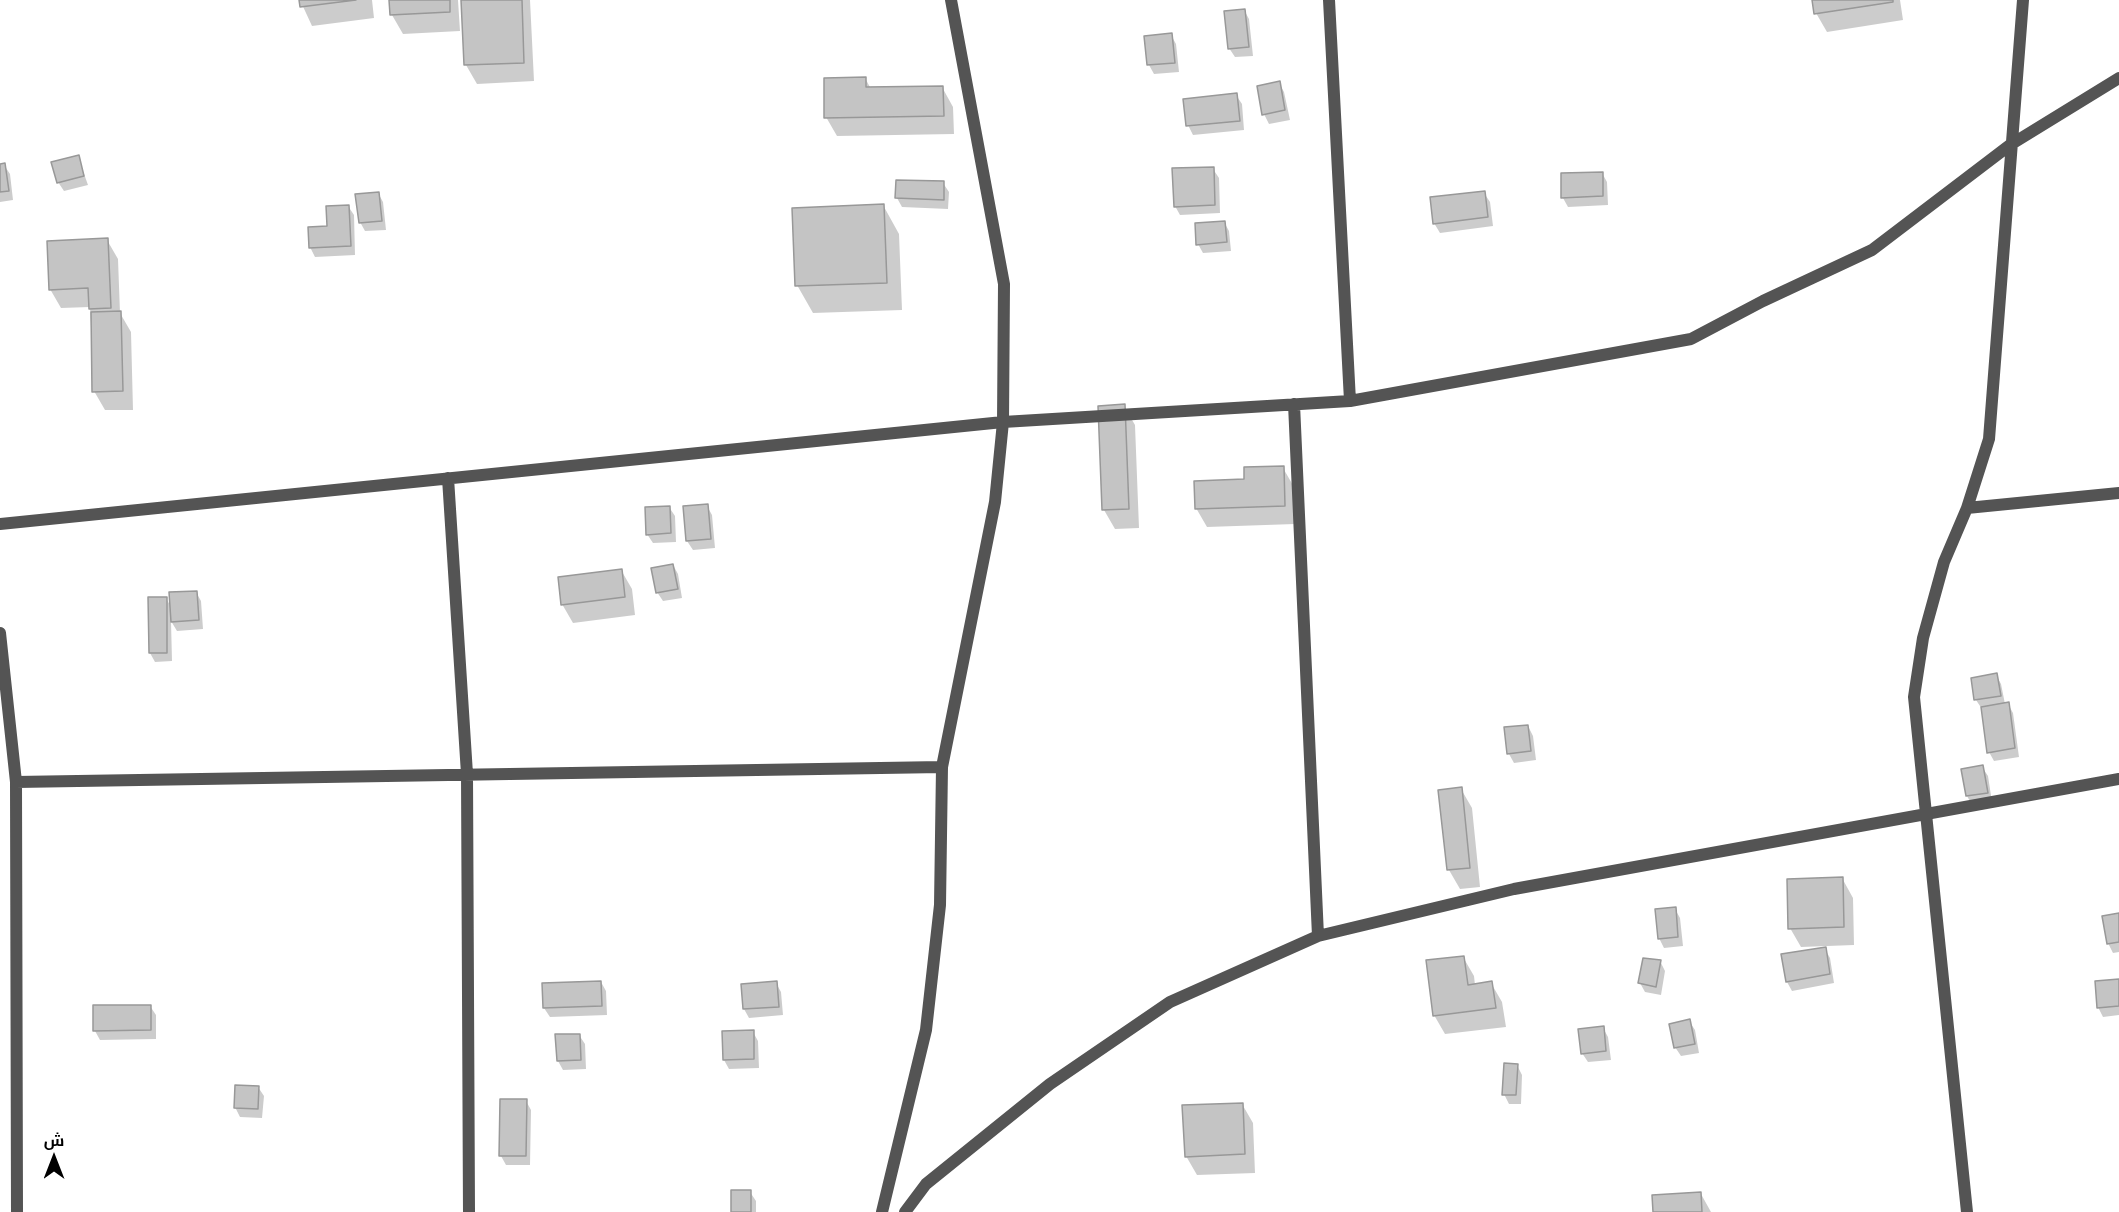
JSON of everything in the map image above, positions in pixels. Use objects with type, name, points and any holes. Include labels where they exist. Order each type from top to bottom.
[{"type":"street","points":[[882,1212],[926,1030],[940,905],[942,767],[995,502],[1003,422],[1004,284],[951,0]]},
{"type":"street","points":[[1329,0],[1350,400]]},
{"type":"street","points":[[1967,1212],[1914,697],[1923,638],[1944,562],[1967,508],[1989,439],[2023,0]]},
{"type":"street","points":[[0,524],[1003,422],[1350,400],[1691,339],[1762,301],[1872,250],[2010,145],[2119,78]]},
{"type":"street","points":[[1293,404],[1318,936]]},
{"type":"street","points":[[448,478],[466,774],[469,1212]]},
{"type":"street","points":[[1967,508],[2119,493]]},
{"type":"street","points":[[0,633],[16,782],[17,1212]]},
{"type":"street","points":[[16,782],[942,767]]},
{"type":"street","points":[[905,1212],[926,1184],[1050,1084],[1170,1002],[1318,936],[1514,889],[2119,779]]},
{"type":"building","points":[[299,0],[356,0],[300,7]]},
{"type":"building","points":[[389,0],[450,0],[450,12],[390,15]]},
{"type":"building","points":[[461,0],[522,0],[524,63],[464,65]]},
{"type":"building","points":[[1812,0],[1893,0],[1893,2],[1814,14]]},
{"type":"building","points":[[1245,9],[1249,47],[1228,49],[1224,11]]},
{"type":"building","points":[[1172,33],[1175,63],[1147,65],[1144,36]]},
{"type":"building","points":[[866,77],[866,87],[943,86],[944,116],[824,118],[824,78]]},
{"type":"building","points":[[1280,81],[1285,110],[1262,115],[1257,86]]},
{"type":"building","points":[[1237,93],[1240,121],[1186,126],[1183,99]]},
{"type":"building","points":[[79,155],[84,176],[57,183],[51,162]]},
{"type":"building","points":[[5,163],[9,191],[0,192],[0,164]]},
{"type":"building","points":[[1214,167],[1215,205],[1174,207],[1172,168]]},
{"type":"building","points":[[1603,172],[1603,196],[1561,198],[1561,173]]},
{"type":"building","points":[[896,180],[944,181],[944,200],[895,198]]},
{"type":"building","points":[[1485,191],[1488,217],[1433,224],[1430,197]]},
{"type":"building","points":[[379,192],[382,221],[359,223],[355,194]]},
{"type":"building","points":[[884,204],[887,283],[795,286],[792,208]]},
{"type":"building","points":[[349,205],[351,246],[309,248],[308,227],[327,226],[326,206]]},
{"type":"building","points":[[1225,221],[1227,242],[1196,245],[1195,223]]},
{"type":"building","points":[[108,238],[111,308],[89,309],[88,288],[49,290],[47,241]]},
{"type":"building","points":[[121,311],[123,391],[92,392],[91,312]]},
{"type":"building","points":[[1125,404],[1129,509],[1102,510],[1098,406]]},
{"type":"building","points":[[1284,466],[1285,506],[1195,509],[1194,481],[1244,479],[1244,467]]},
{"type":"building","points":[[708,504],[711,539],[686,541],[683,506]]},
{"type":"building","points":[[670,506],[671,533],[646,535],[645,507]]},
{"type":"building","points":[[673,564],[678,589],[656,593],[651,568]]},
{"type":"building","points":[[622,569],[625,597],[561,605],[558,577]]},
{"type":"building","points":[[197,591],[199,620],[171,622],[169,592]]},
{"type":"building","points":[[148,597],[167,597],[167,653],[149,653]]},
{"type":"building","points":[[1997,673],[2001,696],[1974,700],[1971,678]]},
{"type":"building","points":[[2009,702],[2015,748],[1987,753],[1981,707]]},
{"type":"building","points":[[1528,725],[1531,751],[1507,754],[1504,727]]},
{"type":"building","points":[[1983,765],[1988,793],[1966,796],[1961,769]]},
{"type":"building","points":[[1462,787],[1470,868],[1447,870],[1438,790]]},
{"type":"building","points":[[1843,877],[1844,927],[1788,929],[1787,879]]},
{"type":"building","points":[[1676,907],[1678,937],[1658,939],[1655,909]]},
{"type":"building","points":[[2119,913],[2119,942],[2107,944],[2102,916]]},
{"type":"building","points":[[1826,947],[1830,974],[1786,982],[1781,954]]},
{"type":"building","points":[[1464,956],[1468,985],[1492,981],[1496,1008],[1433,1016],[1426,960]]},
{"type":"building","points":[[1643,958],[1661,960],[1656,987],[1638,983]]},
{"type":"building","points":[[2119,979],[2119,1006],[2097,1008],[2095,981]]},
{"type":"building","points":[[601,981],[602,1006],[543,1008],[542,983]]},
{"type":"building","points":[[777,981],[779,1007],[743,1009],[741,984]]},
{"type":"building","points":[[93,1005],[151,1005],[151,1030],[93,1031]]},
{"type":"building","points":[[1690,1019],[1695,1044],[1674,1048],[1669,1024]]},
{"type":"building","points":[[1604,1026],[1606,1051],[1581,1054],[1578,1029]]},
{"type":"building","points":[[754,1030],[754,1059],[723,1060],[722,1031]]},
{"type":"building","points":[[555,1034],[580,1034],[581,1060],[557,1061]]},
{"type":"building","points":[[1504,1063],[1518,1064],[1516,1095],[1502,1095]]},
{"type":"building","points":[[235,1085],[259,1086],[258,1109],[234,1108]]},
{"type":"building","points":[[500,1099],[527,1099],[526,1156],[499,1156]]},
{"type":"building","points":[[1243,1103],[1245,1154],[1185,1157],[1182,1105]]},
{"type":"building","points":[[731,1190],[751,1190],[751,1212],[731,1212]]},
{"type":"building","points":[[1701,1192],[1702,1212],[1653,1212],[1652,1195]]}]
